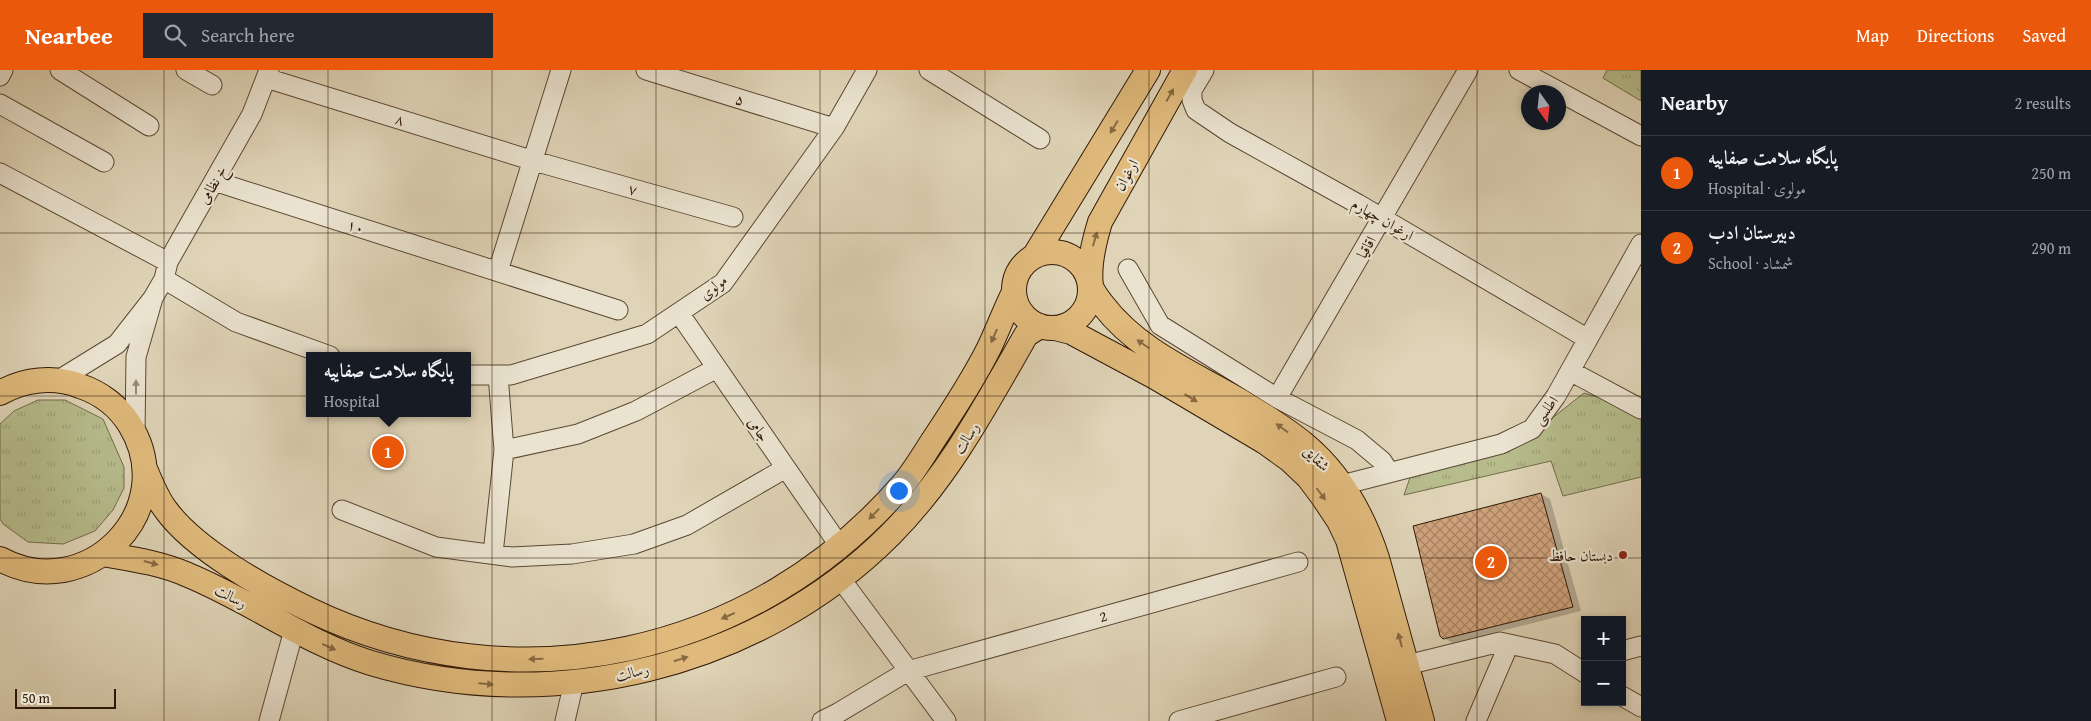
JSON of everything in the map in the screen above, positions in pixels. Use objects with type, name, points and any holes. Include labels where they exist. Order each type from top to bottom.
[{"type":"main road","points":[[1035,255],[1050,251],[1066,253],[1078,260],[1087,272],[1092,287],[1089,302],[1082,315],[1070,324],[1047,327],[1027,319],[1018,307],[1014,292],[1016,276],[1023,264],[1035,255],[1148,70]]},
{"type":"main road","name":"ارغوان","points":[[1092,287],[1092,249],[1100,222],[1188,80]]},
{"type":"main road","name":"شقایق","points":[[1092,287],[1115,320],[1136,339],[1166,360],[1242,402],[1278,425],[1305,445],[1342,485],[1368,532],[1396,668],[1399,721]]},
{"type":"main road","name":"رسالت","points":[[144,466],[153,490],[167,512],[199,544],[297,604],[373,637],[450,654],[494,659],[574,658],[619,651],[667,640],[714,623],[753,605],[798,578],[866,522],[905,482],[948,419],[988,350],[1014,292]]},
{"type":"main road","name":"شقایق","points":[[1047,327],[1071,332],[1155,376],[1265,442],[1290,460],[1308,477],[1339,521],[1348,540],[1396,668],[1422,721]]},
{"type":"main road","name":"رسالت","points":[[103,554],[149,561],[187,574],[331,648],[370,663],[444,680],[521,686],[625,676],[723,646],[770,624],[811,600],[840,578],[890,535],[921,501],[946,469],[974,427],[1026,335],[1047,327]]},
{"type":"main road","points":[[0,393],[24,383],[57,380],[80,385],[102,396],[120,412],[135,435],[144,466],[143,491],[136,515],[123,535],[103,554],[81,566],[53,571],[28,569],[0,558]]},
{"type":"main road","points":[[574,658],[574,682]]},
{"type":"street","points":[[0,76],[3,70]]},
{"type":"street","points":[[60,70],[149,126]]},
{"type":"street","points":[[186,70],[212,85]]},
{"type":"street","points":[[498,272],[561,70]]},
{"type":"street","name":"۵","points":[[646,70],[834,128]]},
{"type":"street","name":"مولوی","points":[[471,375],[511,375],[647,334],[724,283],[834,128],[867,70]]},
{"type":"street","points":[[929,70],[1040,140]]},
{"type":"street","points":[[1188,80],[1204,70]]},
{"type":"street","name":"اقاقیا","points":[[1278,398],[1468,70]]},
{"type":"street","points":[[1531,73],[1641,136]]},
{"type":"street","name":"۸","points":[[267,74],[534,160]]},
{"type":"street","name":"خ نظامی","points":[[153,298],[166,270],[252,114],[267,74]]},
{"type":"street","name":"ارغوان چهارم","points":[[1188,80],[1196,110],[1230,133],[1382,218],[1588,339]]},
{"type":"street","points":[[0,104],[104,162]]},
{"type":"street","name":"۷","points":[[534,160],[733,217]]},
{"type":"street","points":[[0,173],[166,270],[236,322],[319,352]]},
{"type":"street","name":"۱۰","points":[[214,181],[618,310]]},
{"type":"street","name":"اطلسی","points":[[1342,485],[1501,444],[1532,429],[1556,396],[1641,244]]},
{"type":"street","points":[[1128,269],[1160,325],[1278,398],[1357,440],[1382,460],[1389,472]]},
{"type":"street","points":[[57,380],[117,344],[153,298]]},
{"type":"street","points":[[135,435],[136,357],[153,298]]},
{"type":"street","name":"جامی","points":[[679,313],[839,545]]},
{"type":"street","points":[[504,450],[578,434],[636,411],[717,368]]},
{"type":"street","points":[[1570,371],[1641,409]]},
{"type":"street","points":[[493,554],[504,450],[498,375]]},
{"type":"street","points":[[342,510],[436,547],[512,557],[572,554],[634,544],[687,525],[786,468]]},
{"type":"street","name":"2","points":[[822,721],[838,714],[908,671],[1298,562]]},
{"type":"street","points":[[840,578],[946,721]]},
{"type":"street","points":[[269,721],[294,630]]},
{"type":"street","points":[[1396,668],[1500,642],[1555,654],[1580,666]]},
{"type":"street","points":[[1476,721],[1509,644]]},
{"type":"street","points":[[1626,649],[1641,646]]},
{"type":"street","points":[[1179,721],[1206,718],[1336,677]]},
{"type":"street","points":[[565,721],[574,682]]},
{"type":"street","points":[[1626,698],[1641,707]]},
{"type":"green space","points":[[1607,70],[1641,70],[1641,101],[1603,78]]},
{"type":"green space","points":[[1584,393],[1641,410],[1641,477],[1563,496],[1551,461],[1404,495],[1413,469],[1532,434]]},
{"type":"green space","points":[[38,400],[65,400],[103,419],[124,467],[124,488],[113,510],[95,531],[63,544],[28,542],[3,524],[0,519],[0,424],[14,411]]},
{"type":"building","points":[[1541,493],[1573,607],[1443,639],[1440,636],[1413,526]]},
{"type":"place","name":"پایگاه سلامت صفاییه","points":[[388,452]]},
{"type":"place","name":"دبستان حافظ","points":[[1623,555]]},
{"type":"place","name":"دبیرستان ادب","points":[[1491,562]]}]
